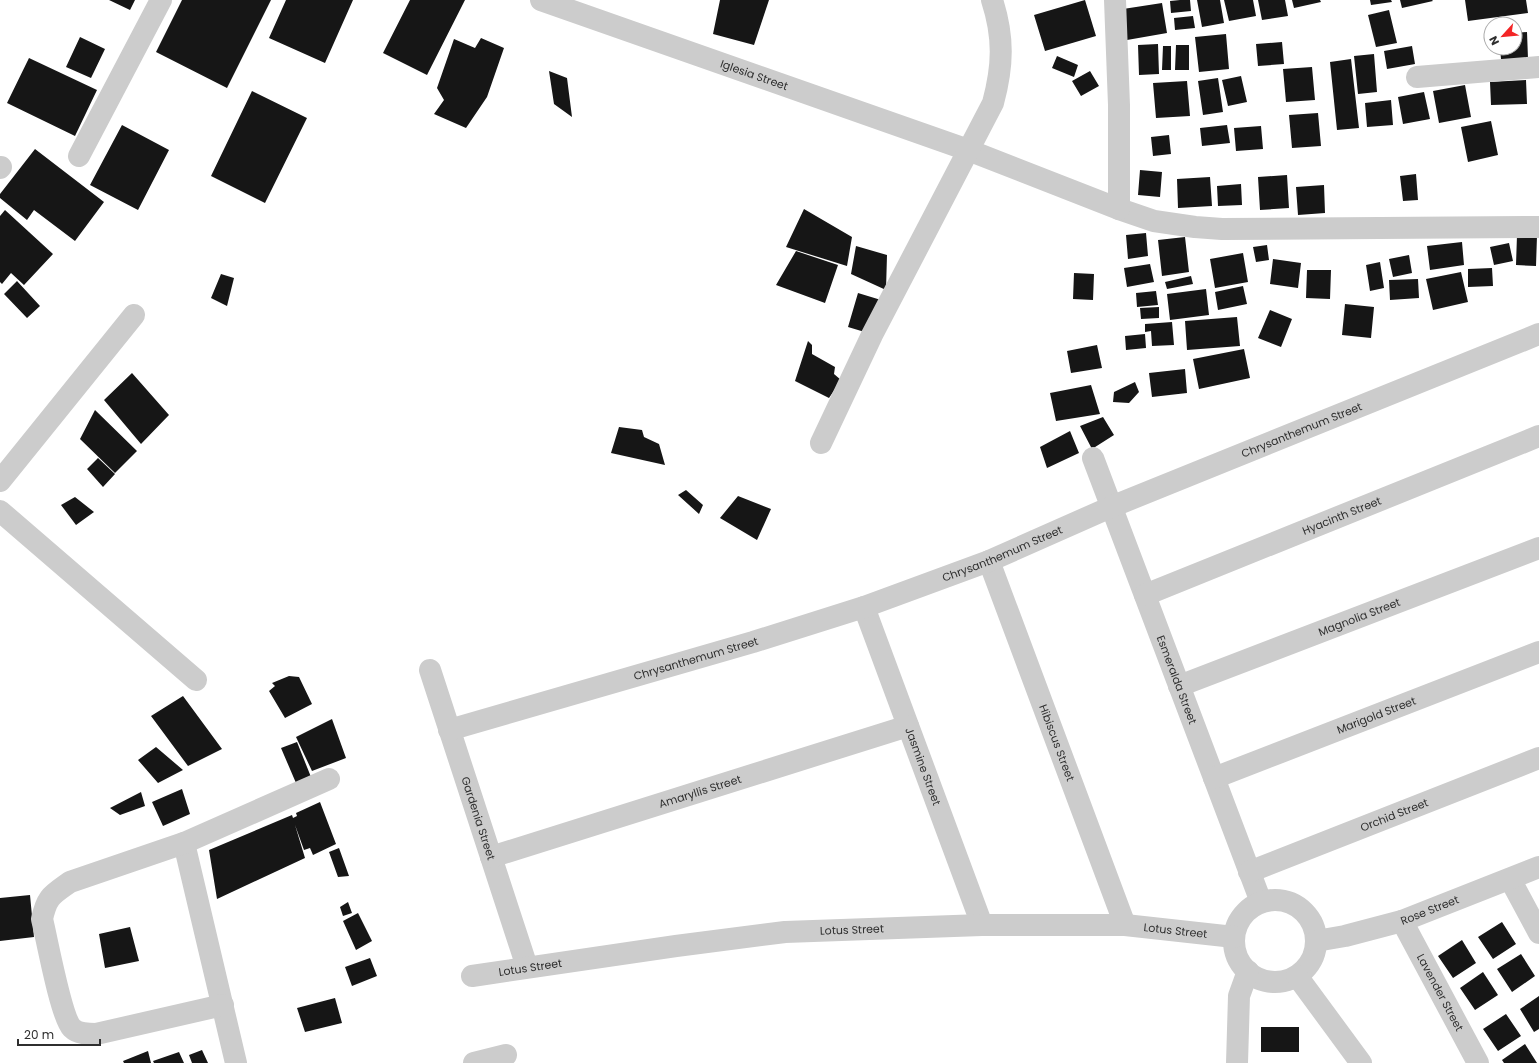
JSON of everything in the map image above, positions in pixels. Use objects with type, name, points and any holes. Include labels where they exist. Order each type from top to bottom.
[{"type":"street","points":[[79,156],[161,0]]},
{"type":"street","name":"Iglesia Street","points":[[541,0],[968,150],[1119,209],[1154,221],[1222,229],[1539,227]]},
{"type":"street","points":[[821,443],[872,335],[993,103],[1000,77],[1002,48],[992,0]]},
{"type":"street","points":[[1115,0],[1119,105],[1119,209]]},
{"type":"street","points":[[1417,77],[1539,67]]},
{"type":"street","points":[[0,481],[134,315]]},
{"type":"street","name":"Chrysanthemum Street","points":[[449,730],[864,607],[989,560],[1112,507],[1539,334]]},
{"type":"street","name":"Hyacinth Street","points":[[1145,595],[1539,436]]},
{"type":"street","name":"Esmeralda Street","points":[[1093,458],[1261,902]]},
{"type":"street","points":[[0,510],[196,680]]},
{"type":"street","name":"Magnolia Street","points":[[1179,686],[1539,548]]},
{"type":"street","name":"Hibiscus Street","points":[[989,560],[1124,925]]},
{"type":"street","name":"Jasmine Street","points":[[864,607],[982,925]]},
{"type":"street","name":"Marigold Street","points":[[1214,778],[1539,652]]},
{"type":"street","name":"Gardenia Street","points":[[430,670],[527,967]]},
{"type":"street","name":"Amaryllis Street","points":[[491,857],[908,726]]},
{"type":"street","name":"Orchid Street","points":[[1249,872],[1539,758]]},
{"type":"street","points":[[223,1005],[96,1034],[82,1034],[72,1028],[65,1014],[42,919],[46,903],[54,893],[70,882],[184,843],[329,779]]},
{"type":"street","points":[[184,843],[236,1063]]},
{"type":"street","name":"Rose Street","points":[[1316,941],[1345,936],[1402,921],[1539,868]]},
{"type":"street","points":[[1510,879],[1539,933]]},
{"type":"street","points":[[1276,899],[1292,903],[1305,912],[1314,926],[1316,941],[1314,955],[1307,967],[1297,976],[1285,981],[1272,982],[1259,978],[1248,971],[1240,961],[1235,949],[1234,937],[1238,922],[1248,910],[1261,902],[1276,899]]},
{"type":"street","name":"Lavender Street","points":[[1402,921],[1436,988],[1478,1063]]},
{"type":"street","name":"Lotus Street","points":[[472,976],[527,967],[785,932],[982,925],[1124,925],[1234,937]]},
{"type":"street","points":[[1237,1063],[1239,996],[1248,971]]},
{"type":"street","points":[[1297,976],[1361,1063]]},
{"type":"street","points":[[474,1063],[506,1055]]},
{"type":"building","points":[[109,0],[135,0],[130,10]]},
{"type":"building","points":[[182,0],[271,0],[227,88],[156,52]]},
{"type":"building","points":[[286,0],[353,0],[325,63],[269,38]]},
{"type":"building","points":[[410,0],[465,0],[427,75],[383,53]]},
{"type":"building","points":[[720,0],[769,0],[754,45],[713,34]]},
{"type":"building","points":[[1085,0],[1096,36],[1045,51],[1034,15]]},
{"type":"building","points":[[1190,0],[1191,11],[1171,13],[1170,1]]},
{"type":"building","points":[[1197,0],[1220,0],[1224,23],[1202,27]]},
{"type":"building","points":[[1224,0],[1253,0],[1256,16],[1229,21]]},
{"type":"building","points":[[1258,0],[1285,0],[1288,16],[1262,20]]},
{"type":"building","points":[[1292,0],[1320,0],[1321,2],[1294,8]]},
{"type":"building","points":[[1370,0],[1391,0],[1392,2],[1371,5]]},
{"type":"building","points":[[1400,0],[1432,0],[1433,1],[1402,8]]},
{"type":"building","points":[[1465,0],[1526,0],[1528,13],[1506,16],[1483,16],[1483,19],[1468,21]]},
{"type":"building","points":[[1162,3],[1167,33],[1127,40],[1123,9]]},
{"type":"building","points":[[1389,10],[1397,43],[1376,47],[1368,15]]},
{"type":"building","points":[[1193,16],[1195,28],[1175,30],[1174,18]]},
{"type":"building","points":[[1523,32],[1527,32],[1528,59],[1501,59],[1501,56],[1523,56]]},
{"type":"building","points":[[1226,34],[1229,69],[1199,72],[1195,37]]},
{"type":"building","points":[[80,37],[105,49],[91,78],[66,67]]},
{"type":"building","points":[[481,38],[504,48],[487,97],[466,128],[434,114],[444,100],[437,88],[454,39],[475,48]]},
{"type":"building","points":[[1282,42],[1284,64],[1258,66],[1256,44]]},
{"type":"building","points":[[1158,44],[1159,74],[1139,75],[1138,45]]},
{"type":"building","points":[[1176,45],[1189,45],[1189,70],[1175,70]]},
{"type":"building","points":[[1163,46],[1171,46],[1171,70],[1162,70]]},
{"type":"building","points":[[1412,46],[1415,64],[1387,69],[1384,51]]},
{"type":"building","points":[[1374,54],[1377,92],[1358,94],[1354,56]]},
{"type":"building","points":[[1057,56],[1078,65],[1074,77],[1052,68]]},
{"type":"building","points":[[29,58],[97,90],[75,136],[7,103]]},
{"type":"building","points":[[1351,59],[1359,128],[1337,130],[1330,62]]},
{"type":"building","points":[[1312,67],[1315,100],[1286,102],[1283,69]]},
{"type":"building","points":[[549,71],[567,78],[572,117],[554,104]]},
{"type":"building","points":[[1090,71],[1099,86],[1081,96],[1072,81]]},
{"type":"building","points":[[1241,76],[1247,102],[1228,106],[1222,80]]},
{"type":"building","points":[[1218,78],[1223,112],[1203,115],[1198,81]]},
{"type":"building","points":[[1526,80],[1527,104],[1491,105],[1490,82]]},
{"type":"building","points":[[1187,81],[1190,116],[1156,118],[1153,83]]},
{"type":"building","points":[[1465,85],[1471,117],[1439,123],[1433,91]]},
{"type":"building","points":[[252,91],[307,118],[265,203],[211,176]]},
{"type":"building","points":[[1424,92],[1430,119],[1403,124],[1398,97]]},
{"type":"building","points":[[1391,100],[1393,125],[1367,127],[1365,103]]},
{"type":"building","points":[[1318,113],[1321,146],[1292,148],[1289,115]]},
{"type":"building","points":[[1491,121],[1498,155],[1468,162],[1461,127]]},
{"type":"building","points":[[122,125],[169,150],[138,210],[90,185]]},
{"type":"building","points":[[1227,125],[1230,143],[1202,146],[1200,128]]},
{"type":"building","points":[[1261,126],[1263,149],[1236,151],[1234,128]]},
{"type":"building","points":[[1169,135],[1171,154],[1153,156],[1151,137]]},
{"type":"building","points":[[35,149],[104,202],[75,241],[34,210],[27,220],[0,198],[0,194]]},
{"type":"building","points":[[1140,170],[1162,172],[1160,197],[1138,195]]},
{"type":"building","points":[[1416,174],[1418,200],[1403,201],[1400,176]]},
{"type":"building","points":[[1287,175],[1289,208],[1260,210],[1258,177]]},
{"type":"building","points":[[1210,177],[1212,206],[1178,208],[1177,179]]},
{"type":"building","points":[[1241,184],[1242,205],[1218,206],[1217,186]]},
{"type":"building","points":[[1324,185],[1325,213],[1298,215],[1296,187]]},
{"type":"building","points":[[804,209],[852,237],[847,266],[786,247]]},
{"type":"building","points":[[5,210],[53,254],[24,285],[11,273],[2,284],[0,282],[0,216]]},
{"type":"building","points":[[1146,233],[1148,256],[1128,259],[1126,235]]},
{"type":"building","points":[[1517,235],[1537,236],[1536,266],[1516,265]]},
{"type":"building","points":[[1185,237],[1189,272],[1162,276],[1158,240]]},
{"type":"building","points":[[1462,242],[1464,265],[1430,270],[1427,246]]},
{"type":"building","points":[[1509,243],[1513,261],[1494,265],[1490,247]]},
{"type":"building","points":[[1267,245],[1269,260],[1256,262],[1253,247]]},
{"type":"building","points":[[856,246],[887,255],[886,290],[851,274]]},
{"type":"building","points":[[796,251],[838,265],[825,303],[776,285]]},
{"type":"building","points":[[1243,253],[1248,282],[1215,288],[1210,259]]},
{"type":"building","points":[[1409,255],[1412,273],[1393,277],[1389,259]]},
{"type":"building","points":[[1273,259],[1301,263],[1298,288],[1270,284]]},
{"type":"building","points":[[1380,262],[1384,288],[1370,291],[1366,265]]},
{"type":"building","points":[[1150,264],[1154,282],[1127,287],[1124,268]]},
{"type":"building","points":[[1492,268],[1493,286],[1468,287],[1468,269]]},
{"type":"building","points":[[1307,270],[1331,270],[1330,299],[1306,298]]},
{"type":"building","points":[[1461,272],[1468,302],[1433,310],[1426,279]]},
{"type":"building","points":[[1074,273],[1094,274],[1093,300],[1073,299]]},
{"type":"building","points":[[221,274],[234,278],[227,306],[211,298]]},
{"type":"building","points":[[1191,276],[1193,284],[1167,289],[1165,282]]},
{"type":"building","points":[[1418,279],[1419,298],[1390,300],[1389,280]]},
{"type":"building","points":[[17,281],[40,306],[27,318],[4,294]]},
{"type":"building","points":[[1243,286],[1247,304],[1218,310],[1215,292]]},
{"type":"building","points":[[1206,289],[1209,315],[1170,320],[1167,294]]},
{"type":"building","points":[[1156,291],[1158,305],[1137,307],[1136,293]]},
{"type":"building","points":[[858,293],[881,300],[868,333],[848,327]]},
{"type":"building","points":[[1345,304],[1374,307],[1371,338],[1342,335]]},
{"type":"building","points":[[1159,307],[1159,318],[1141,319],[1140,308]]},
{"type":"building","points":[[1270,310],[1292,319],[1281,347],[1258,338]]},
{"type":"building","points":[[1237,317],[1240,346],[1187,350],[1185,321]]},
{"type":"building","points":[[1172,322],[1174,345],[1152,346],[1151,331],[1145,332],[1145,324]]},
{"type":"building","points":[[1145,334],[1146,348],[1126,350],[1125,336]]},
{"type":"building","points":[[808,341],[812,345],[812,354],[835,367],[834,374],[841,380],[829,398],[795,381]]},
{"type":"building","points":[[1097,345],[1102,368],[1071,373],[1067,351]]},
{"type":"building","points":[[1244,349],[1250,378],[1199,389],[1193,359]]},
{"type":"building","points":[[1185,369],[1187,393],[1152,397],[1149,373]]},
{"type":"building","points":[[132,373],[169,415],[141,444],[104,400]]},
{"type":"building","points":[[1135,382],[1139,392],[1129,403],[1113,402],[1114,392]]},
{"type":"building","points":[[1091,385],[1100,414],[1056,421],[1050,393]]},
{"type":"building","points":[[95,410],[137,451],[115,473],[80,439]]},
{"type":"building","points":[[1103,417],[1114,435],[1092,449],[1080,426]]},
{"type":"building","points":[[619,427],[642,430],[644,437],[659,444],[665,465],[611,453]]},
{"type":"building","points":[[1070,431],[1079,453],[1047,468],[1040,447]]},
{"type":"building","points":[[98,458],[115,474],[103,487],[87,469]]},
{"type":"building","points":[[686,490],[703,505],[699,514],[678,495]]},
{"type":"building","points":[[738,496],[771,509],[757,540],[720,518]]},
{"type":"building","points":[[75,497],[94,512],[76,525],[61,505]]},
{"type":"building","points":[[289,676],[299,677],[312,704],[285,718],[269,691],[275,686],[272,683]]},
{"type":"building","points":[[183,696],[222,749],[188,766],[151,716]]},
{"type":"building","points":[[332,719],[346,758],[312,771],[296,737]]},
{"type":"building","points":[[297,742],[311,777],[296,783],[281,748]]},
{"type":"building","points":[[156,747],[183,770],[158,783],[138,760]]},
{"type":"building","points":[[182,789],[190,814],[163,826],[152,802]]},
{"type":"building","points":[[141,792],[145,806],[120,815],[110,808]]},
{"type":"building","points":[[320,802],[336,844],[313,855],[310,848],[304,850],[295,825],[305,858],[217,899],[209,850],[292,815],[293,818],[297,816],[296,813]]},
{"type":"building","points":[[339,848],[349,876],[338,877],[329,852]]},
{"type":"building","points":[[30,895],[34,937],[0,941],[0,898]]},
{"type":"building","points":[[348,902],[352,913],[343,916],[340,907]]},
{"type":"building","points":[[358,913],[372,941],[356,950],[343,921]]},
{"type":"building","points":[[1502,922],[1516,944],[1493,959],[1478,937]]},
{"type":"building","points":[[130,927],[139,961],[105,968],[99,934]]},
{"type":"building","points":[[1462,940],[1476,963],[1453,978],[1438,956]]},
{"type":"building","points":[[1521,954],[1535,976],[1512,992],[1497,969]]},
{"type":"building","points":[[370,958],[377,976],[352,986],[345,967]]},
{"type":"building","points":[[1483,972],[1498,995],[1475,1010],[1460,988]]},
{"type":"building","points":[[1539,996],[1539,1029],[1534,1032],[1520,1009]]},
{"type":"building","points":[[335,998],[342,1023],[305,1032],[297,1008]]},
{"type":"building","points":[[1506,1014],[1521,1036],[1498,1051],[1483,1029]]},
{"type":"building","points":[[1261,1027],[1299,1027],[1299,1052],[1261,1052]]},
{"type":"building","points":[[1525,1044],[1537,1063],[1504,1063],[1502,1060]]},
{"type":"building","points":[[202,1050],[208,1063],[192,1063],[189,1055]]},
{"type":"building","points":[[148,1051],[151,1063],[124,1063],[123,1061]]},
{"type":"building","points":[[179,1052],[184,1063],[154,1063],[153,1061]]}]
